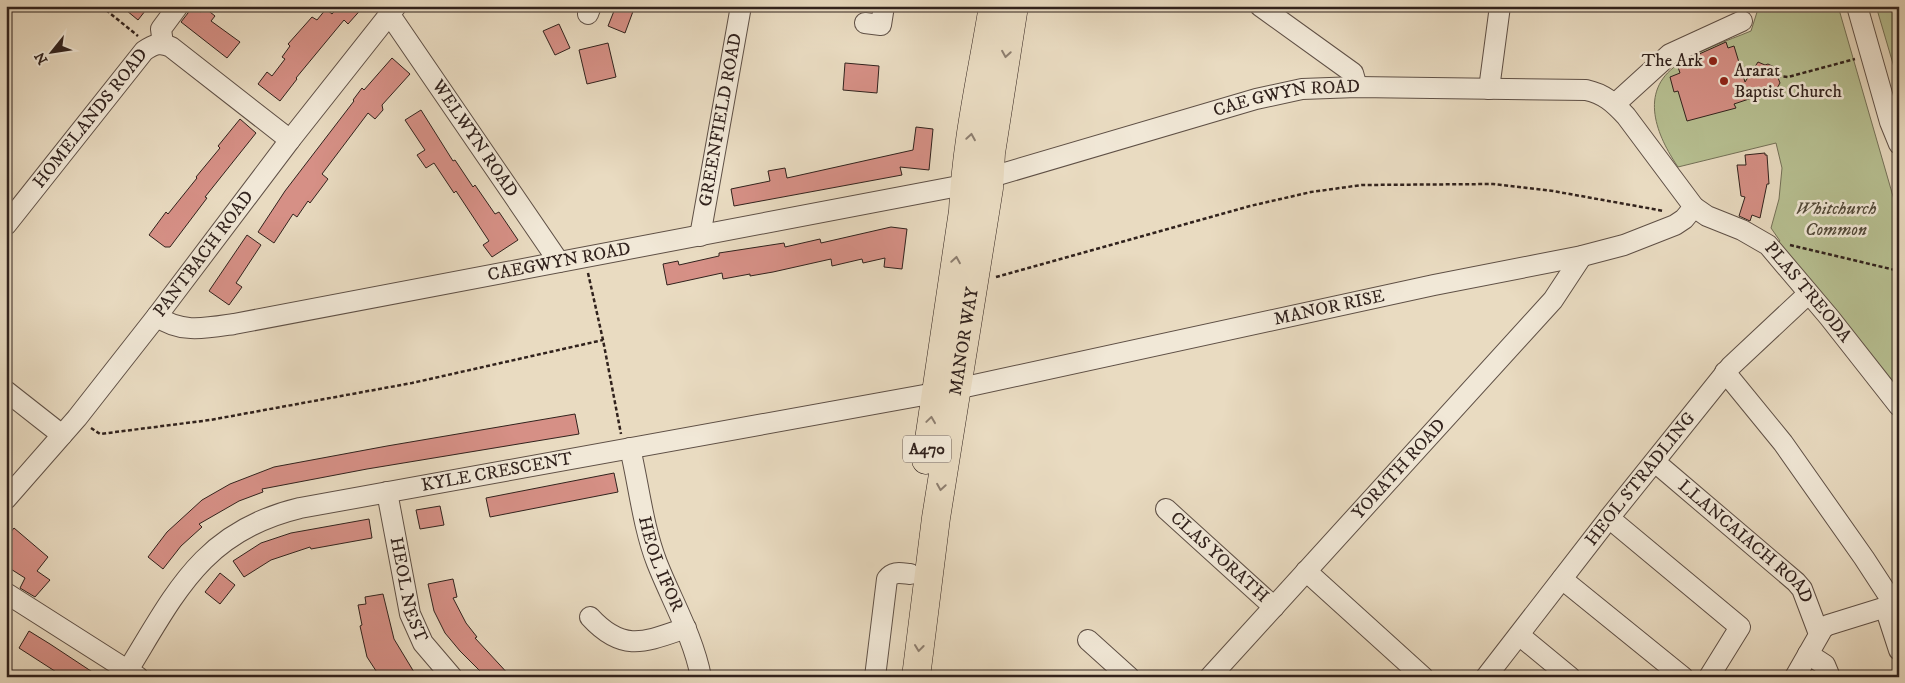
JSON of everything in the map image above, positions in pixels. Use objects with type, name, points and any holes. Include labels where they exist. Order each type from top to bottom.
[{"type":"highway","name":"MANOR WAY","points":[[916,677],[935,527],[964,185],[994,6]]},
{"type":"highway","name":"MANOR WAY","points":[[897,677],[910,574],[990,178],[992,143],[1014,6]]},
{"type":"street","name":"HOMELANDS ROAD","points":[[163,44],[161,28],[178,6]]},
{"type":"street","name":"GREENFIELD ROAD","points":[[700,236],[741,6]]},
{"type":"street","points":[[865,23],[881,25],[884,6]]},
{"type":"street","points":[[1260,6],[1353,73],[1357,87]]},
{"type":"street","points":[[1489,89],[1500,6]]},
{"type":"street","points":[[1858,6],[1890,122],[1899,144]]},
{"type":"street","name":"PANTBACH ROAD","points":[[6,499],[62,435],[157,316],[290,140],[392,10]]},
{"type":"street","name":"WELWYN ROAD","points":[[392,10],[559,262]]},
{"type":"street","points":[[1615,104],[1670,54],[1742,21]]},
{"type":"street","name":"HOMELANDS ROAD","points":[[6,225],[144,51],[151,46],[163,44],[171,48],[290,140]]},
{"type":"street","name":"CAE GWYN ROAD","points":[[964,185],[1271,95],[1302,90],[1357,87],[1586,90],[1598,93],[1615,104],[1626,116],[1689,213]]},
{"type":"street","name":"CAEGWYN ROAD","points":[[157,316],[176,327],[209,328],[964,185]]},
{"type":"street","name":"MANOR RISE","points":[[946,391],[1582,256],[1624,245],[1662,230],[1689,213]]},
{"type":"street","name":"PLAS TREODA","points":[[1689,213],[1707,216],[1760,239],[1768,245],[1899,406]]},
{"type":"street","name":"YORATH ROAD","points":[[1210,677],[1553,300],[1582,256]]},
{"type":"street","name":"HEOL STRADLING","points":[[1486,677],[1609,518],[1726,372],[1739,357],[1808,294]]},
{"type":"street","points":[[1726,372],[1783,443],[1864,558],[1892,605],[1899,650]]},
{"type":"street","points":[[6,391],[62,435]]},
{"type":"street","name":"KYLE CRESCENT","points":[[133,674],[188,577],[212,550],[228,538],[255,523],[283,512],[626,444],[946,391]]},
{"type":"street","name":"HEOL IFOR","points":[[626,444],[651,545],[686,628],[701,677]]},
{"type":"street","name":"LLANCAIACH ROAD","points":[[1654,462],[1796,582],[1802,589],[1819,634]]},
{"type":"street","name":"HEOL NEST","points":[[387,492],[410,614],[423,642],[452,677]]},
{"type":"street","name":"CLAS YORATH","points":[[1166,509],[1274,607]]},
{"type":"street","points":[[1609,518],[1740,627],[1709,677]]},
{"type":"street","points":[[1306,571],[1423,677]]},
{"type":"street","points":[[876,677],[887,579],[891,574],[910,574]]},
{"type":"street","points":[[1562,579],[1683,677]]},
{"type":"street","points":[[6,593],[133,674]]},
{"type":"street","points":[[1795,677],[1819,634],[1828,625],[1892,605]]},
{"type":"street","points":[[590,617],[602,630],[614,638],[630,642],[645,640],[686,628]]},
{"type":"street","points":[[1519,635],[1570,677]]},
{"type":"street","points":[[1088,640],[1129,677]]},
{"type":"street","points":[[1808,654],[1824,665],[1830,677]]},
{"type":"path","points":[[101,6],[142,39]]},
{"type":"path","points":[[1777,76],[1788,78],[1855,59]]},
{"type":"path","points":[[1004,275],[1250,206],[1312,192],[1362,185],[1493,184],[1553,191],[1689,213]]},
{"type":"path","points":[[1789,245],[1899,271]]},
{"type":"path","points":[[586,267],[626,444]]},
{"type":"path","points":[[89,427],[100,434],[210,420],[412,383],[603,340]]},
{"type":"green space","name":"Whitchurch Common","points":[[1756,6],[1838,6],[1899,217],[1899,394],[1776,244],[1780,241],[1771,228],[1779,199],[1782,168],[1776,143],[1678,167],[1670,155],[1658,128],[1655,101],[1658,88],[1665,76],[1677,65],[1694,55],[1751,31],[1758,9]]},
{"type":"green space","points":[[1876,6],[1899,6],[1899,84]]},
{"type":"building","points":[[121,6],[149,6],[138,20]]},
{"type":"building","points":[[190,6],[201,12],[205,8],[215,16],[211,21],[240,42],[227,58],[181,22],[188,13]]},
{"type":"building","points":[[339,6],[364,6],[348,24],[344,20],[296,78],[280,101],[258,84],[267,72],[272,76],[285,59],[282,57],[290,46],[288,44],[312,17],[317,20],[326,9],[332,14]]},
{"type":"building","points":[[616,6],[635,6],[625,33],[608,26]]},
{"type":"building","points":[[559,24],[570,48],[555,55],[543,31]]},
{"type":"building","name":"Ararat Baptist Church","points":[[1726,42],[1728,48],[1734,46],[1745,82],[1758,62],[1774,67],[1780,83],[1776,90],[1772,91],[1769,98],[1764,94],[1734,104],[1736,108],[1687,121],[1678,91],[1674,92],[1670,77],[1680,73],[1677,64]]},
{"type":"building","points":[[608,43],[616,77],[587,84],[579,50]]},
{"type":"building","points":[[392,58],[410,74],[382,105],[383,110],[375,119],[368,113],[322,174],[328,179],[310,203],[308,201],[297,217],[293,214],[274,243],[258,232],[285,191],[362,88],[364,90]]},
{"type":"building","points":[[845,63],[879,66],[877,93],[843,90]]},
{"type":"building","points":[[421,110],[453,161],[455,160],[473,187],[475,185],[495,214],[499,212],[518,240],[492,257],[483,245],[489,241],[456,191],[454,193],[434,163],[426,168],[417,155],[425,150],[405,120]]},
{"type":"building","points":[[240,119],[256,133],[205,197],[207,198],[170,247],[165,247],[149,235],[166,212],[168,214],[197,178],[220,148],[218,146]]},
{"type":"building","points":[[916,127],[933,129],[929,170],[900,167],[902,175],[734,206],[731,189],[770,181],[768,171],[785,168],[787,178],[913,150]]},
{"type":"building","points":[[1765,153],[1767,155],[1769,184],[1767,184],[1760,218],[1752,215],[1750,221],[1739,216],[1745,197],[1741,196],[1737,165],[1746,165],[1745,155]]},
{"type":"building","points":[[891,227],[907,229],[902,269],[884,267],[885,258],[863,263],[862,259],[832,266],[831,259],[750,276],[750,274],[723,279],[722,273],[667,285],[663,264],[678,261],[679,265],[719,256],[719,253],[784,243],[785,247],[820,239],[821,243]]},
{"type":"building","points":[[247,235],[261,245],[236,283],[242,287],[229,305],[209,291]]},
{"type":"building","points":[[575,414],[579,434],[367,469],[262,489],[263,492],[239,501],[199,524],[202,527],[181,546],[163,569],[148,557],[167,532],[202,500],[230,484],[274,467]]},
{"type":"building","points":[[614,473],[618,492],[490,517],[486,498]]},
{"type":"building","points":[[440,506],[444,525],[420,529],[416,510]]},
{"type":"building","points":[[369,519],[372,538],[311,549],[310,547],[271,560],[244,577],[233,561],[261,543],[291,533]]},
{"type":"building","points":[[14,528],[48,557],[37,571],[50,580],[35,597],[20,588],[25,578],[6,566],[6,538]]},
{"type":"building","points":[[220,573],[235,585],[220,604],[205,592]]},
{"type":"building","points":[[453,579],[457,597],[453,598],[466,623],[477,637],[475,638],[511,677],[486,677],[445,633],[434,611],[428,584]]},
{"type":"building","points":[[383,594],[394,639],[417,677],[380,677],[367,657],[360,626],[362,625],[358,605],[366,604],[365,597]]},
{"type":"building","points":[[29,631],[100,677],[64,677],[19,648]]},
{"type":"place","name":"The Ark","points":[[1713,61]]},
{"type":"place","name":"Ararat Baptist Church","points":[[1724,81]]}]
